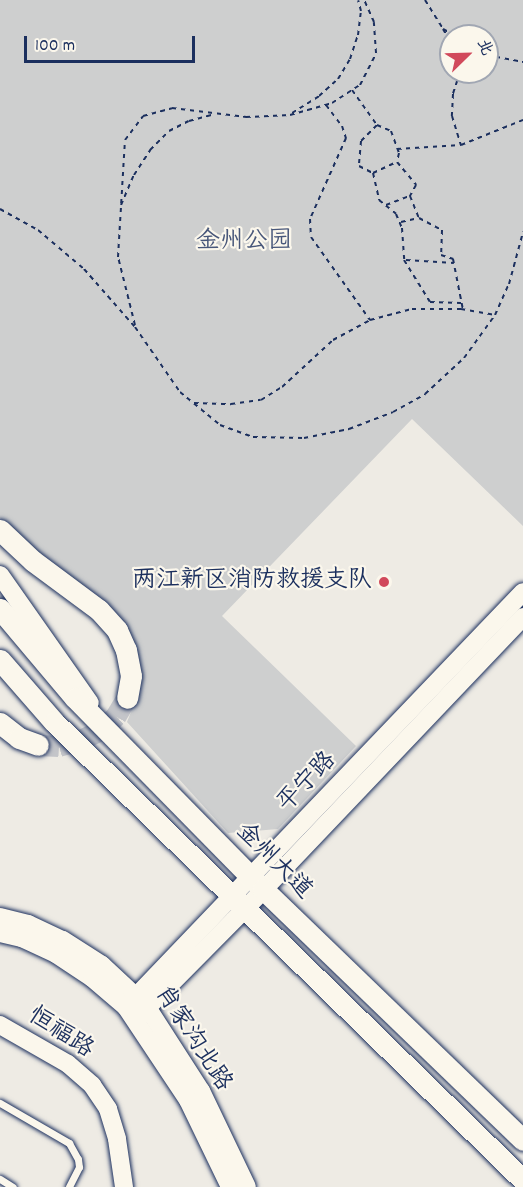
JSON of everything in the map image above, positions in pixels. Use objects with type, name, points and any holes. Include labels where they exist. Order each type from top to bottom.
[{"type":"main road","points":[[0,530],[33,561],[99,610],[117,630],[126,650],[131,676],[128,698]]},
{"type":"main road","points":[[0,575],[122,745]]},
{"type":"main road","name":"平宁路","points":[[137,1007],[241,902],[523,592]]},
{"type":"main road","name":"金州大道","points":[[0,609],[75,698],[257,883],[523,1140]]},
{"type":"main road","name":"平宁路","points":[[257,883],[523,617]]},
{"type":"main road","points":[[0,660],[54,722],[241,902],[523,1180]]},
{"type":"main road","points":[[0,723],[19,738],[38,745]]},
{"type":"main road","name":"肖家沟北路","points":[[0,917],[28,924],[63,940],[102,965],[201,1091],[247,1187]]},
{"type":"main road","name":"肖家沟北路","points":[[0,933],[22,938],[56,954],[137,1007],[188,1101],[230,1187]]},
{"type":"main road","name":"恒福路","points":[[0,1025],[68,1064],[92,1085],[108,1109],[114,1129],[124,1187]]},
{"type":"lane","points":[[0,1103],[69,1143],[78,1158],[79,1167],[69,1187]]},
{"type":"lane","points":[[0,1179],[13,1187]]},
{"type":"path","points":[[290,115],[320,96],[338,79],[350,59],[358,35],[361,11],[358,0]]},
{"type":"path","points":[[135,327],[118,257],[125,140],[143,116],[172,108],[246,117],[290,115],[326,105],[360,86],[376,53],[374,22],[364,0]]},
{"type":"path","points":[[425,0],[440,24]]},
{"type":"path","points":[[499,57],[523,62]]},
{"type":"path","points":[[456,84],[453,94],[452,116],[461,145]]},
{"type":"path","points":[[352,90],[377,125],[391,131],[398,149],[397,162],[416,185],[410,195],[386,205]]},
{"type":"path","points":[[326,105],[342,126],[346,138],[310,219],[311,237],[370,320]]},
{"type":"path","points":[[120,207],[134,175],[150,150],[163,138],[189,121],[215,114]]},
{"type":"path","points":[[398,149],[461,145],[523,120]]},
{"type":"path","points":[[377,125],[361,141],[359,166],[372,172],[397,162]]},
{"type":"path","points":[[372,172],[379,200],[396,214],[400,223],[404,260],[430,302],[462,303]]},
{"type":"path","points":[[410,195],[419,218],[442,230],[441,255],[453,259],[463,310]]},
{"type":"path","points":[[0,209],[38,230],[84,270],[135,327],[180,392],[220,425],[253,437],[304,438],[349,429],[393,412],[425,394],[464,358],[495,315],[508,284],[523,232]]},
{"type":"path","points":[[400,223],[419,218]]},
{"type":"path","points":[[404,260],[454,263]]},
{"type":"path","points":[[194,404],[231,404],[261,400],[282,387],[333,340],[370,320],[412,309],[463,310],[495,315]]},
{"type":"green space","name":"金州公园","points":[[0,0],[523,0],[523,526],[412,419],[222,616],[356,746],[278,829],[228,833],[127,722],[138,694],[140,674],[135,648],[0,518]]},
{"type":"tunnel","points":[[38,745],[59,746],[83,739],[101,730],[116,716],[127,698]]},
{"type":"place","name":"两江新区消防救援支队","points":[[384,582]]}]
